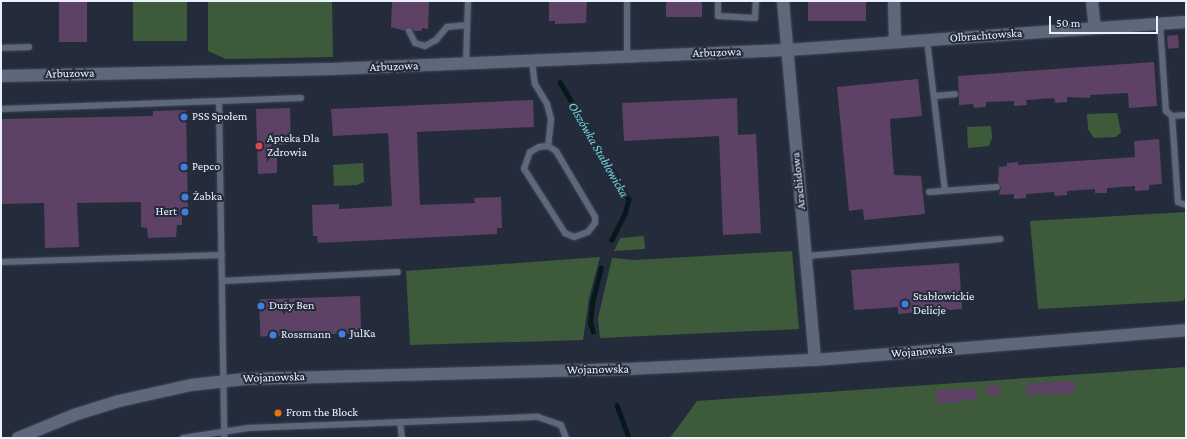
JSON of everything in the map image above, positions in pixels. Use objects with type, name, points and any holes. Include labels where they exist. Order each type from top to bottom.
[{"type":"street","name":"Arachidowa","points":[[783,1],[786,50],[807,256],[815,360]]},
{"type":"street","points":[[894,1],[895,42]]},
{"type":"street","points":[[1092,1],[1095,28]]},
{"type":"street","name":"Olbrachtowska","points":[[786,50],[1186,22]]},
{"type":"street","name":"Arbuzowa","points":[[1,76],[332,70],[786,50]]},
{"type":"street","name":"Wojanowska","points":[[18,438],[74,415],[119,401],[191,385],[222,381],[272,378],[628,369],[815,360],[1186,330]]},
{"type":"lane","points":[[466,64],[468,1]]},
{"type":"lane","points":[[627,1],[627,56]]},
{"type":"lane","points":[[718,1],[718,16],[755,18],[756,1]]},
{"type":"lane","points":[[1160,24],[1166,111],[1172,116],[1186,115]]},
{"type":"lane","points":[[409,31],[415,43],[425,46],[436,40],[447,27],[467,26]]},
{"type":"lane","points":[[927,40],[945,190]]},
{"type":"lane","points":[[1,48],[29,47]]},
{"type":"lane","points":[[532,61],[535,84],[547,104],[551,119],[548,146]]},
{"type":"lane","points":[[934,96],[955,94]]},
{"type":"lane","points":[[1,108],[300,98]]},
{"type":"lane","points":[[219,101],[224,438]]},
{"type":"lane","points":[[1172,116],[1178,202],[1186,205]]},
{"type":"lane","points":[[539,146],[548,146],[556,151],[595,217],[594,223],[588,232],[574,237],[565,233],[524,169],[530,152],[539,146]]},
{"type":"lane","points":[[929,192],[997,187]]},
{"type":"lane","points":[[807,256],[1000,239]]},
{"type":"lane","points":[[1,262],[222,254]]},
{"type":"lane","points":[[222,281],[398,272]]},
{"type":"lane","points":[[183,438],[224,431],[538,417],[561,425],[566,438]]},
{"type":"lane","points":[[400,422],[402,438]]},
{"type":"green space","points":[[133,1],[187,1],[187,41],[133,41]]},
{"type":"green space","points":[[208,1],[332,1],[333,57],[226,59],[208,51]]},
{"type":"green space","points":[[1117,113],[1121,132],[1116,137],[1094,138],[1088,129],[1087,114]]},
{"type":"green space","points":[[991,126],[992,138],[989,146],[968,148],[967,127]]},
{"type":"green space","points":[[363,163],[364,182],[357,185],[334,186],[333,165]]},
{"type":"green space","points":[[1186,212],[1186,296],[1183,301],[1038,309],[1030,221]]},
{"type":"green space","points":[[644,236],[645,249],[614,251],[620,238]]},
{"type":"green space","points":[[792,251],[799,329],[600,338],[598,318],[612,258],[634,260]]},
{"type":"green space","points":[[600,257],[589,298],[583,340],[410,345],[406,271]]},
{"type":"green space","points":[[1186,367],[1186,438],[670,438],[697,401]]},
{"type":"building","points":[[59,1],[87,1],[87,42],[59,42]]},
{"type":"building","points":[[392,1],[429,1],[428,29],[422,28],[422,31],[414,31],[410,27],[405,31],[391,27]]},
{"type":"building","points":[[549,1],[587,1],[586,23],[555,24],[555,21],[549,21]]},
{"type":"building","points":[[666,1],[702,1],[702,17],[666,17]]},
{"type":"building","points":[[808,1],[866,1],[866,21],[808,21]]},
{"type":"building","points":[[1178,35],[1179,48],[1168,49],[1167,36]]},
{"type":"building","points":[[1154,62],[1157,106],[1129,108],[1128,93],[1090,95],[1090,98],[1067,97],[1067,102],[1055,103],[1054,98],[1026,100],[1027,105],[1014,106],[1014,101],[986,102],[986,107],[974,108],[973,104],[959,105],[958,76]]},
{"type":"building","points":[[918,79],[922,116],[890,119],[890,122],[894,175],[921,176],[925,214],[864,220],[863,209],[849,211],[837,87]]},
{"type":"building","points":[[737,98],[738,135],[756,134],[761,233],[723,235],[719,136],[624,141],[622,103]]},
{"type":"building","points":[[533,100],[534,127],[417,132],[420,205],[475,203],[474,198],[501,197],[502,228],[497,228],[497,234],[318,243],[317,236],[313,236],[312,205],[339,204],[339,209],[392,206],[388,133],[333,136],[331,109]]},
{"type":"building","points":[[290,108],[291,144],[277,145],[277,173],[258,174],[256,109]]},
{"type":"building","points":[[186,110],[188,214],[182,215],[182,225],[177,225],[176,237],[148,238],[147,228],[141,227],[141,202],[77,203],[79,247],[45,248],[44,203],[1,204],[1,119],[153,116],[153,111]]},
{"type":"building","points":[[1159,139],[1162,184],[1149,185],[1149,190],[1135,191],[1135,186],[1107,188],[1107,193],[1095,193],[1095,189],[1067,191],[1067,195],[1055,196],[1054,192],[1026,194],[1026,198],[1014,199],[1014,194],[999,195],[1001,187],[998,183],[999,167],[1007,166],[1007,163],[1018,162],[1018,165],[1135,157],[1134,141]]},
{"type":"building","points":[[959,263],[962,309],[898,314],[898,307],[854,310],[851,270]]},
{"type":"building","points":[[360,296],[361,333],[260,337],[259,300]]},
{"type":"building","points":[[1074,381],[1075,393],[1027,395],[1026,385],[1031,383]]},
{"type":"building","points":[[999,384],[999,396],[988,396],[987,385]]},
{"type":"building","points":[[976,388],[977,399],[938,405],[936,390]]},
{"type":"waterway","name":"Olszówka Stabłowicka","points":[[560,82],[629,199],[625,214],[612,240]]},
{"type":"waterway","name":"Olszówka Stabłowicka","points":[[593,332],[590,323],[592,303],[601,268]]},
{"type":"waterway","name":"Olszówka Stabłowicka","points":[[617,405],[629,438]]},
{"type":"place","name":"PSS Społem","points":[[184,117]]},
{"type":"place","name":"Apteka Dla Zdrowia","points":[[259,146]]},
{"type":"place","name":"Pepco","points":[[184,167]]},
{"type":"place","name":"Żabka","points":[[185,197]]},
{"type":"place","name":"Hert","points":[[185,212]]},
{"type":"place","name":"Stabłowickie Delicje","points":[[905,304]]},
{"type":"place","name":"Duży Ben","points":[[261,306]]},
{"type":"place","name":"JulKa","points":[[342,334]]},
{"type":"place","name":"Rossmann","points":[[273,335]]},
{"type":"place","name":"From the Block","points":[[278,413]]}]
